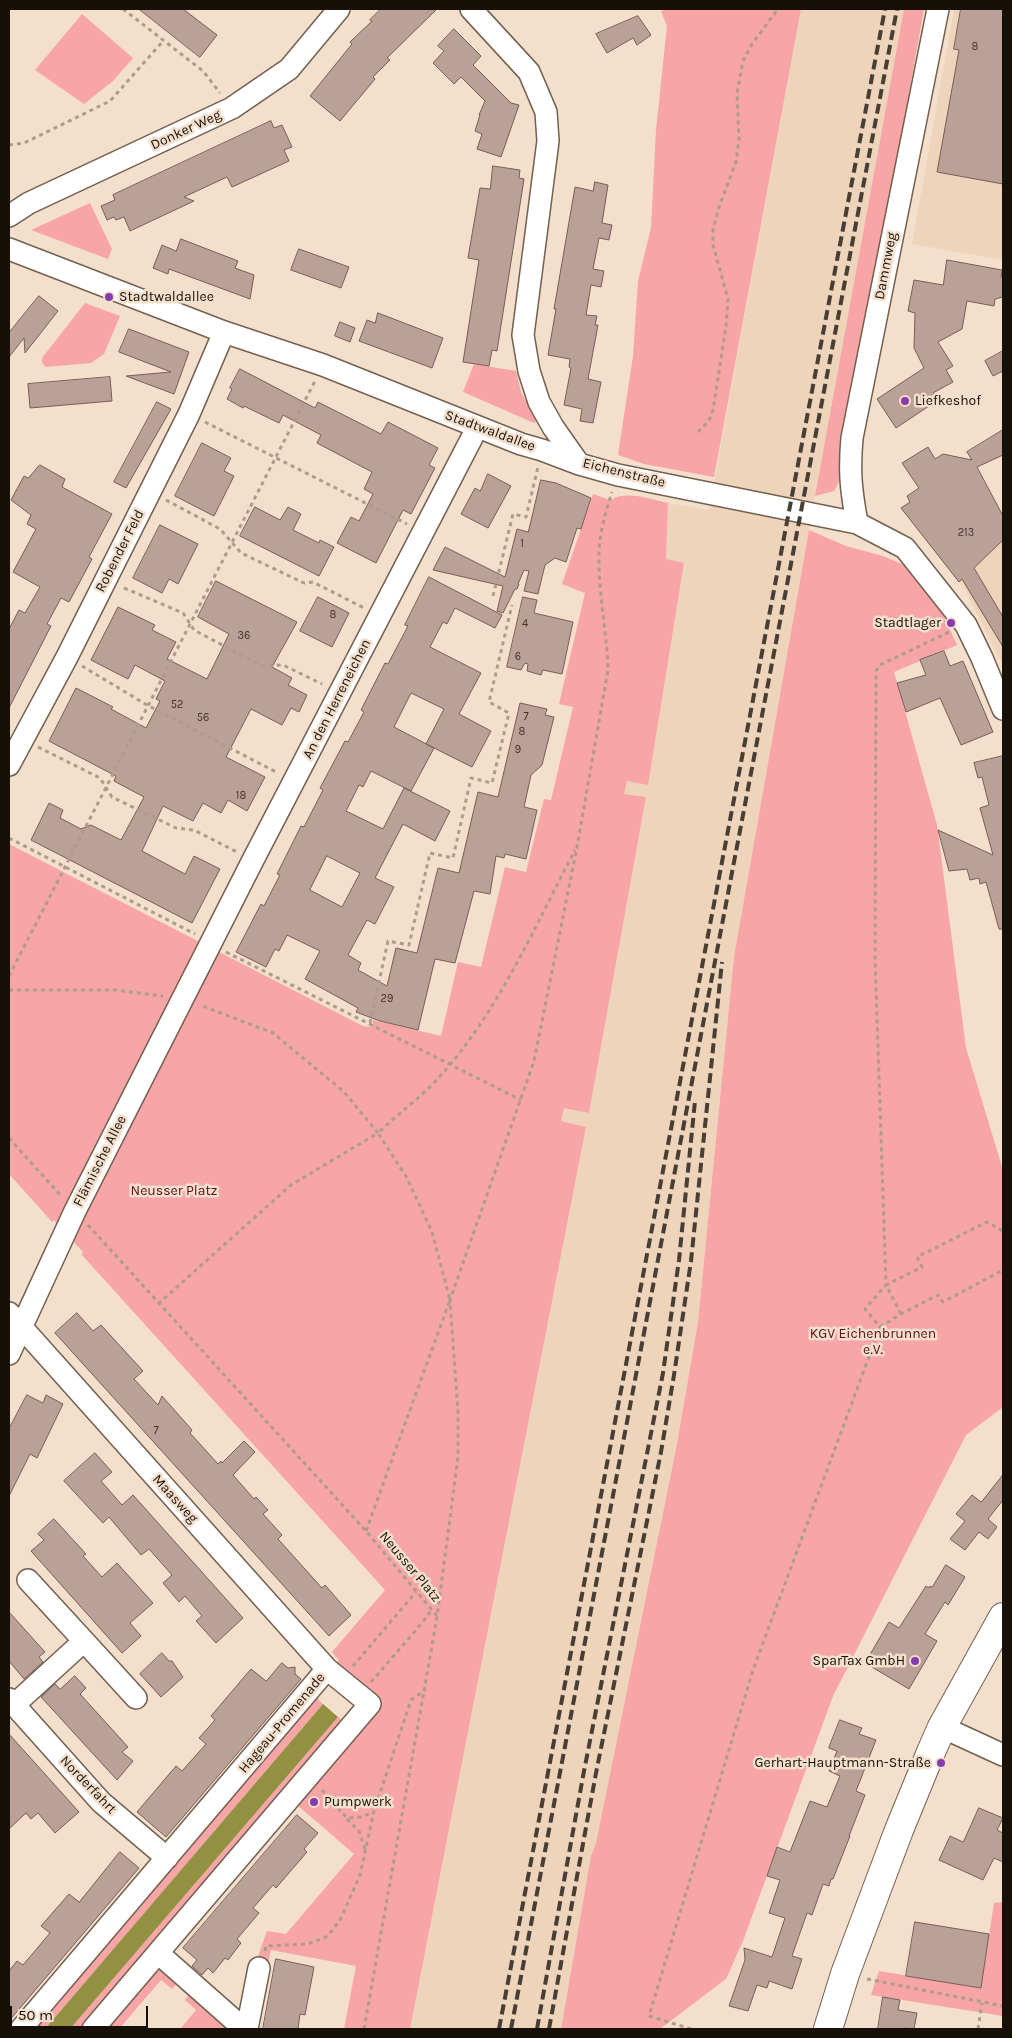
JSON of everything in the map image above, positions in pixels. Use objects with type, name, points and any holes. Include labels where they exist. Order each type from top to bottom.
[{"type":"street","name":"Donker Weg","points":[[9,216],[29,202],[232,108],[289,69],[339,9]]},
{"type":"street","name":"Eichenstraße","points":[[471,9],[529,72],[546,112],[548,141],[522,335],[529,371],[539,402],[553,427],[579,464],[618,475],[856,523],[905,548],[966,624],[1003,708]]},
{"type":"street","name":"Dammweg","points":[[856,523],[850,490],[849,469],[852,438],[938,9]]},
{"type":"street","name":"Stadtwaldallee","points":[[9,249],[224,332],[323,365],[477,428],[579,464]]},
{"type":"street","name":"Robender Feld","points":[[9,765],[106,581],[189,414],[224,332]]},
{"type":"street","name":"An den Herreneichen","points":[[197,971],[477,428]]},
{"type":"street","name":"Flämische Allee","points":[[9,1354],[15,1320],[75,1211],[197,971]]},
{"type":"street","name":"Maasweg","points":[[15,1320],[334,1675]]},
{"type":"street","points":[[28,1580],[136,1698]]},
{"type":"street","points":[[828,2029],[845,1974],[899,1830],[942,1727],[1003,1616]]},
{"type":"street","name":"Norderfahrt","points":[[84,1641],[11,1702],[101,1802],[168,1858]]},
{"type":"street","name":"Hageau-Promenade","points":[[21,2029],[168,1858],[334,1675],[359,1696]]},
{"type":"street","points":[[93,2029],[370,1704],[359,1696]]},
{"type":"street","points":[[942,1727],[1003,1755]]},
{"type":"street","points":[[158,1953],[246,2029],[259,1968]]},
{"type":"path","points":[[123,9],[203,71],[232,108]]},
{"type":"path","points":[[698,432],[709,422],[713,410],[726,326],[728,298],[714,244],[714,230],[719,207],[736,162],[739,139],[737,93],[739,78],[743,60],[752,44],[778,9]]},
{"type":"path","points":[[9,145],[24,143],[110,101],[164,40]]},
{"type":"path","points":[[9,976],[323,365]]},
{"type":"path","points":[[189,414],[276,456],[423,532]]},
{"type":"path","points":[[493,596],[513,514],[526,517],[542,450]]},
{"type":"path","points":[[366,1531],[534,1061],[577,847],[608,670],[598,559],[603,524],[618,475]]},
{"type":"path","points":[[150,491],[220,529],[242,553],[304,583],[313,582],[380,616]]},
{"type":"path","points":[[106,581],[183,613],[194,630],[262,666],[283,665],[341,693]]},
{"type":"path","points":[[370,1022],[388,941],[409,945],[430,853],[453,858],[471,778],[492,783],[509,713],[489,702],[512,606]]},
{"type":"path","points":[[901,1314],[886,1285],[876,959],[876,671],[880,665],[966,624]]},
{"type":"path","points":[[67,656],[147,705],[294,781]]},
{"type":"path","points":[[22,739],[100,778],[112,797],[176,828],[194,830],[253,860]]},
{"type":"path","points":[[9,838],[197,935],[210,945],[370,1022],[521,1100]]},
{"type":"path","points":[[158,1304],[291,1185],[378,1133],[442,1073],[483,1021],[503,988],[577,847]]},
{"type":"path","points":[[344,1092],[378,1133],[407,1178],[432,1232],[450,1300],[458,1412],[458,1457],[437,1617],[364,2029]]},
{"type":"path","name":"Neusser Platz","points":[[9,1138],[366,1531],[437,1617]]},
{"type":"path","points":[[880,1327],[865,1309],[886,1285],[922,1267],[917,1257],[987,1222],[1003,1231]]},
{"type":"path","points":[[692,2029],[649,2016],[651,2008],[753,1670],[880,1327],[901,1314],[938,1296],[943,1302],[1003,1270]]},
{"type":"path","points":[[334,1675],[416,1592]]},
{"type":"path","points":[[359,1696],[432,1609]]},
{"type":"path","points":[[259,1968],[266,1946],[308,1944],[326,1937],[340,1918],[360,1875],[374,1811],[411,1700],[424,1691]]},
{"type":"path","points":[[308,1778],[359,1831],[365,1849]]},
{"type":"path","points":[[346,1818],[361,1817],[374,1811]]},
{"type":"path","points":[[845,1974],[883,1984],[1003,2006]]},
{"type":"path","points":[[978,2029],[982,2003]]},
{"type":"shaded area","points":[[801,9],[904,9],[815,496],[734,957],[698,1322],[677,1444],[596,1843],[591,1856],[561,2029],[410,2029],[586,1127],[561,1121],[564,1108],[589,1113],[646,798],[624,794],[626,781],[648,785],[684,563],[666,559],[668,503],[709,510]]},
{"type":"shaded area","points":[[954,9],[1003,9],[1003,260],[912,244]]},
{"type":"shaded area","points":[[1003,540],[1003,666],[964,588],[959,582]]},
{"type":"shaded area","points":[[323,1704],[338,1717],[70,2029],[45,2029]]},
{"type":"green space","points":[[670,9],[801,9],[714,477],[644,464],[618,455],[633,356],[638,281],[651,228],[656,130],[667,26],[661,11]]},
{"type":"green space","points":[[904,9],[924,9],[840,480],[834,491],[815,496]]},
{"type":"green space","points":[[82,14],[133,58],[113,81],[84,104],[35,70]]},
{"type":"green space","points":[[90,203],[112,249],[108,259],[31,230]]},
{"type":"green space","points":[[85,303],[120,316],[104,354],[91,363],[46,367],[42,363],[42,358]]},
{"type":"green space","points":[[474,364],[516,371],[521,392],[537,421],[534,423],[463,392]]},
{"type":"green space","points":[[593,494],[610,500],[616,497],[631,496],[668,503],[666,559],[684,563],[648,785],[627,781],[624,794],[646,797],[589,1113],[564,1108],[561,1121],[586,1127],[410,2029],[344,2029],[356,1966],[271,1950],[266,1972],[253,1970],[267,1931],[286,1934],[354,1854],[296,1804],[380,1706],[334,1666],[339,1660],[332,1652],[385,1590],[82,1255],[83,1252],[54,1220],[52,1222],[9,1174],[9,844],[363,1026],[372,1027],[373,1020],[441,1036],[458,962],[481,967],[505,867],[526,872],[544,799],[551,800],[573,707],[559,704],[585,593],[562,584]]},
{"type":"green space","name":"KGV Eichenbrunnen e.V.","points":[[809,530],[846,546],[883,556],[909,567],[938,604],[957,645],[894,672],[937,825],[966,1048],[1003,1170],[1003,1407],[966,1435],[833,1696],[743,1941],[726,1979],[660,2029],[561,2029],[591,1856],[596,1843],[677,1444],[698,1322],[734,957]]},
{"type":"green space","points":[[316,1697],[323,1704],[45,2029],[31,2029]]},
{"type":"green space","points":[[338,1717],[346,1724],[84,2029],[70,2029]]},
{"type":"green space","points":[[1003,1902],[1003,2016],[871,1995],[879,1971],[981,1988],[994,1903]]},
{"type":"green space","points":[[156,1967],[176,1984],[172,1989],[161,1980],[119,2029],[103,2029]]},
{"type":"green space","points":[[189,1995],[229,2029],[180,2029],[196,2010],[185,2000]]},
{"type":"building","points":[[139,9],[183,9],[217,35],[200,57]]},
{"type":"building","points":[[381,9],[437,9],[387,58],[390,60],[373,77],[375,79],[340,121],[310,96],[352,44],[350,42],[372,21],[370,20]]},
{"type":"building","points":[[961,9],[1003,9],[1003,184],[937,172],[959,50],[954,49]]},
{"type":"building","points":[[638,16],[651,35],[637,45],[633,38],[607,53],[596,34]]},
{"type":"building","points":[[454,29],[481,56],[473,65],[511,103],[519,105],[501,157],[477,149],[482,134],[475,131],[485,101],[461,77],[454,84],[433,63],[444,51],[438,46]]},
{"type":"building","points":[[271,121],[274,128],[282,125],[292,147],[284,150],[289,161],[232,187],[227,177],[184,197],[194,201],[130,231],[124,217],[116,220],[114,217],[107,220],[101,206],[115,200],[113,195]]},
{"type":"building","points":[[493,166],[520,170],[519,178],[524,179],[497,351],[492,350],[489,366],[463,362],[479,260],[468,258],[480,188],[490,189]]},
{"type":"building","points":[[595,182],[608,185],[602,223],[612,225],[609,240],[599,238],[593,269],[604,271],[601,287],[591,285],[586,315],[597,316],[595,325],[598,325],[588,379],[601,382],[593,423],[580,421],[582,409],[564,405],[571,368],[569,367],[570,359],[548,355],[575,187],[593,191]]},
{"type":"building","points":[[181,239],[238,261],[235,268],[254,275],[250,299],[169,269],[168,274],[153,268],[162,245],[176,251]]},
{"type":"building","points":[[299,249],[349,267],[341,288],[291,270]]},
{"type":"building","points":[[947,260],[1002,270],[1003,297],[995,299],[994,306],[967,301],[962,329],[938,342],[953,366],[946,370],[953,382],[933,393],[938,400],[896,428],[877,399],[924,368],[914,348],[915,313],[908,311],[914,280],[943,285]]},
{"type":"building","points":[[39,296],[58,311],[25,353],[24,338],[9,357],[9,333]]},
{"type":"building","points":[[378,313],[443,338],[432,368],[359,341],[367,320],[375,323]]},
{"type":"building","points":[[340,322],[355,328],[350,342],[335,336]]},
{"type":"building","points":[[129,329],[189,352],[174,394],[126,376],[171,372],[119,352]]},
{"type":"building","points":[[1003,351],[1003,371],[993,376],[985,361]]},
{"type":"building","points":[[240,369],[315,408],[318,402],[381,434],[388,422],[438,448],[429,465],[435,468],[411,514],[403,510],[376,563],[337,543],[351,517],[359,521],[373,494],[364,489],[372,472],[317,443],[321,435],[283,415],[279,423],[227,399],[232,389],[230,388]]},
{"type":"building","points":[[110,377],[112,401],[30,408],[28,384]]},
{"type":"building","points":[[157,402],[171,409],[126,488],[114,482]]},
{"type":"building","points":[[1003,430],[1003,455],[977,467],[1003,516],[1003,540],[974,568],[1003,617],[1003,647],[962,579],[959,582],[901,508],[910,502],[907,496],[919,488],[902,463],[928,447],[935,459],[943,454],[972,460],[967,452]]},
{"type":"building","points":[[202,443],[231,458],[224,471],[234,476],[214,516],[175,496]]},
{"type":"building","points":[[40,465],[65,479],[62,487],[112,514],[89,557],[92,559],[69,602],[61,598],[47,624],[51,626],[9,708],[9,629],[19,610],[25,613],[40,587],[13,572],[36,529],[27,524],[31,515],[11,500],[24,476],[28,478]]},
{"type":"building","points":[[488,474],[511,486],[488,528],[461,514],[475,488],[480,491]]},
{"type":"building","points":[[541,480],[556,483],[591,498],[581,529],[577,528],[566,562],[555,558],[545,565],[538,594],[524,591],[529,571],[524,570],[517,589],[515,589],[503,613],[497,611],[503,586],[433,570],[445,547],[505,577],[517,529],[528,532]]},
{"type":"building","points":[[255,507],[280,520],[288,507],[301,514],[293,530],[319,543],[320,540],[334,547],[319,576],[240,536]]},
{"type":"building","points":[[160,525],[198,544],[178,584],[169,579],[162,593],[133,578]]},
{"type":"building","points":[[429,577],[502,615],[495,628],[455,608],[447,624],[443,622],[430,647],[481,673],[459,714],[491,731],[472,767],[434,748],[411,791],[371,771],[363,787],[359,785],[346,811],[383,829],[404,788],[450,811],[435,841],[403,824],[375,878],[394,887],[375,924],[367,920],[348,955],[361,963],[358,970],[387,986],[396,948],[417,953],[438,868],[459,873],[478,792],[498,797],[520,703],[547,709],[545,715],[554,717],[542,765],[531,775],[524,807],[537,810],[526,859],[505,854],[504,858],[496,856],[490,894],[474,891],[455,963],[435,959],[418,1030],[380,1021],[356,1012],[358,1008],[305,979],[320,951],[287,935],[279,951],[275,949],[266,967],[236,952],[261,904],[264,906],[280,875],[277,874],[301,826],[304,827],[323,790],[320,788],[345,741],[348,742],[364,712],[361,710],[385,663],[388,664],[408,626],[405,625]],"holes":[[[411,693],[444,709],[426,744],[394,727]],[[327,856],[360,873],[342,907],[310,890]]]},
{"type":"building","points":[[216,581],[297,622],[272,667],[292,678],[288,685],[307,695],[299,712],[291,708],[282,725],[251,709],[226,757],[265,777],[247,811],[228,800],[221,813],[203,803],[193,821],[163,806],[142,851],[185,874],[194,856],[220,869],[192,923],[31,840],[49,803],[63,810],[60,818],[81,829],[91,825],[121,840],[144,797],[114,781],[116,776],[49,741],[76,688],[113,707],[111,709],[146,728],[160,701],[156,699],[165,681],[135,665],[128,679],[91,660],[118,607],[155,625],[152,630],[176,642],[167,659],[207,679],[229,634],[198,617]]},
{"type":"building","points":[[318,597],[349,613],[332,647],[300,631]]},
{"type":"building","points":[[523,597],[537,600],[534,613],[573,622],[562,674],[543,670],[541,675],[527,671],[528,664],[525,663],[521,670],[507,667]]},
{"type":"building","points":[[944,651],[950,666],[963,661],[993,732],[961,745],[940,698],[906,712],[897,683],[926,675],[920,660]]},
{"type":"building","points":[[1003,756],[1003,929],[999,929],[986,882],[980,884],[979,878],[970,880],[967,869],[949,871],[938,830],[993,855],[980,808],[989,805],[982,777],[978,778],[974,763]]},
{"type":"building","points":[[77,1313],[93,1331],[101,1325],[143,1371],[134,1379],[158,1405],[162,1396],[192,1430],[190,1433],[218,1464],[221,1461],[222,1463],[244,1441],[255,1452],[233,1475],[254,1499],[256,1497],[268,1510],[263,1514],[282,1535],[278,1539],[322,1588],[325,1585],[351,1615],[329,1636],[55,1333]]},
{"type":"building","points":[[27,1395],[43,1403],[46,1395],[63,1404],[37,1458],[30,1454],[9,1496],[9,1429]]},
{"type":"building","points":[[95,1453],[112,1472],[101,1481],[122,1505],[133,1495],[243,1618],[216,1643],[196,1621],[202,1616],[185,1596],[179,1602],[163,1583],[172,1575],[149,1549],[141,1555],[109,1517],[103,1523],[64,1481]]},
{"type":"building","points":[[1003,1475],[1003,1500],[988,1519],[997,1527],[988,1539],[979,1532],[965,1550],[950,1539],[965,1521],[956,1514],[972,1495],[981,1502]]},
{"type":"building","points":[[54,1519],[86,1554],[83,1556],[102,1577],[117,1563],[153,1603],[130,1623],[141,1636],[122,1653],[31,1551],[44,1540],[38,1534]]},
{"type":"building","points":[[946,1565],[965,1577],[948,1605],[945,1602],[925,1634],[937,1641],[909,1689],[865,1663],[889,1622],[899,1628],[926,1586],[932,1587]]},
{"type":"building","points":[[9,1612],[45,1652],[39,1657],[43,1662],[24,1679],[9,1661]]},
{"type":"building","points":[[162,1653],[169,1661],[172,1661],[183,1677],[161,1697],[140,1674]]},
{"type":"building","points":[[282,1663],[288,1668],[295,1667],[295,1674],[301,1679],[166,1837],[137,1812],[176,1766],[182,1771],[206,1744],[199,1738],[215,1720],[211,1716],[251,1669],[266,1681]]},
{"type":"building","points":[[75,1676],[86,1688],[80,1694],[128,1747],[122,1752],[133,1761],[117,1780],[41,1697],[55,1684],[60,1689]]},
{"type":"building","points":[[840,1720],[862,1728],[859,1734],[876,1740],[856,1791],[865,1795],[850,1836],[833,1879],[831,1879],[829,1886],[823,1884],[812,1915],[807,1913],[792,1956],[802,1959],[792,1989],[769,1981],[767,1988],[757,1985],[748,2011],[729,2006],[745,1960],[744,1948],[772,1957],[785,1918],[769,1913],[780,1880],[767,1876],[777,1847],[790,1852],[810,1801],[827,1807],[840,1776],[829,1771],[837,1751],[829,1748]]},
{"type":"building","points":[[9,1734],[79,1812],[55,1833],[38,1813],[31,1819],[26,1813],[9,1829]]},
{"type":"building","points":[[979,1808],[1003,1818],[997,1830],[1003,1833],[1003,1862],[994,1858],[983,1880],[939,1860],[950,1836],[963,1842]]},
{"type":"building","points":[[297,1815],[318,1833],[304,1849],[307,1852],[276,1888],[273,1885],[253,1908],[259,1913],[237,1939],[241,1943],[228,1960],[225,1958],[213,1973],[208,1968],[202,1975],[192,1966],[197,1960],[183,1948]]},
{"type":"building","points":[[120,1852],[139,1868],[9,2021],[9,1971],[17,1961],[23,1965],[50,1933],[41,1926],[69,1894],[79,1902]]},
{"type":"building","points":[[915,1922],[989,1934],[981,1988],[906,1976]]},
{"type":"building","points":[[276,1959],[314,1967],[305,2015],[300,2014],[298,2029],[263,2029]]},
{"type":"building","points":[[883,1997],[900,2000],[898,2010],[917,2013],[914,2029],[878,2029]]},
{"type":"railway","points":[[499,2029],[885,9]]},
{"type":"railway","points":[[511,2029],[897,9]]},
{"type":"railway","points":[[549,2029],[596,1773],[661,1452],[674,1375],[691,1261],[722,962]]},
{"type":"railway","points":[[537,2029],[584,1771],[663,1373],[679,1260],[695,1101]]},
{"type":"place","name":"Stadtwaldallee","points":[[109,297]]},
{"type":"place","name":"Liefkeshof","points":[[905,401]]},
{"type":"place","name":"Stadtlager","points":[[951,623]]},
{"type":"place","name":"SparTax GmbH","points":[[915,1661]]},
{"type":"place","name":"Gerhart-Hauptmann-Straße","points":[[941,1763]]},
{"type":"place","name":"Pumpwerk","points":[[314,1802]]}]
